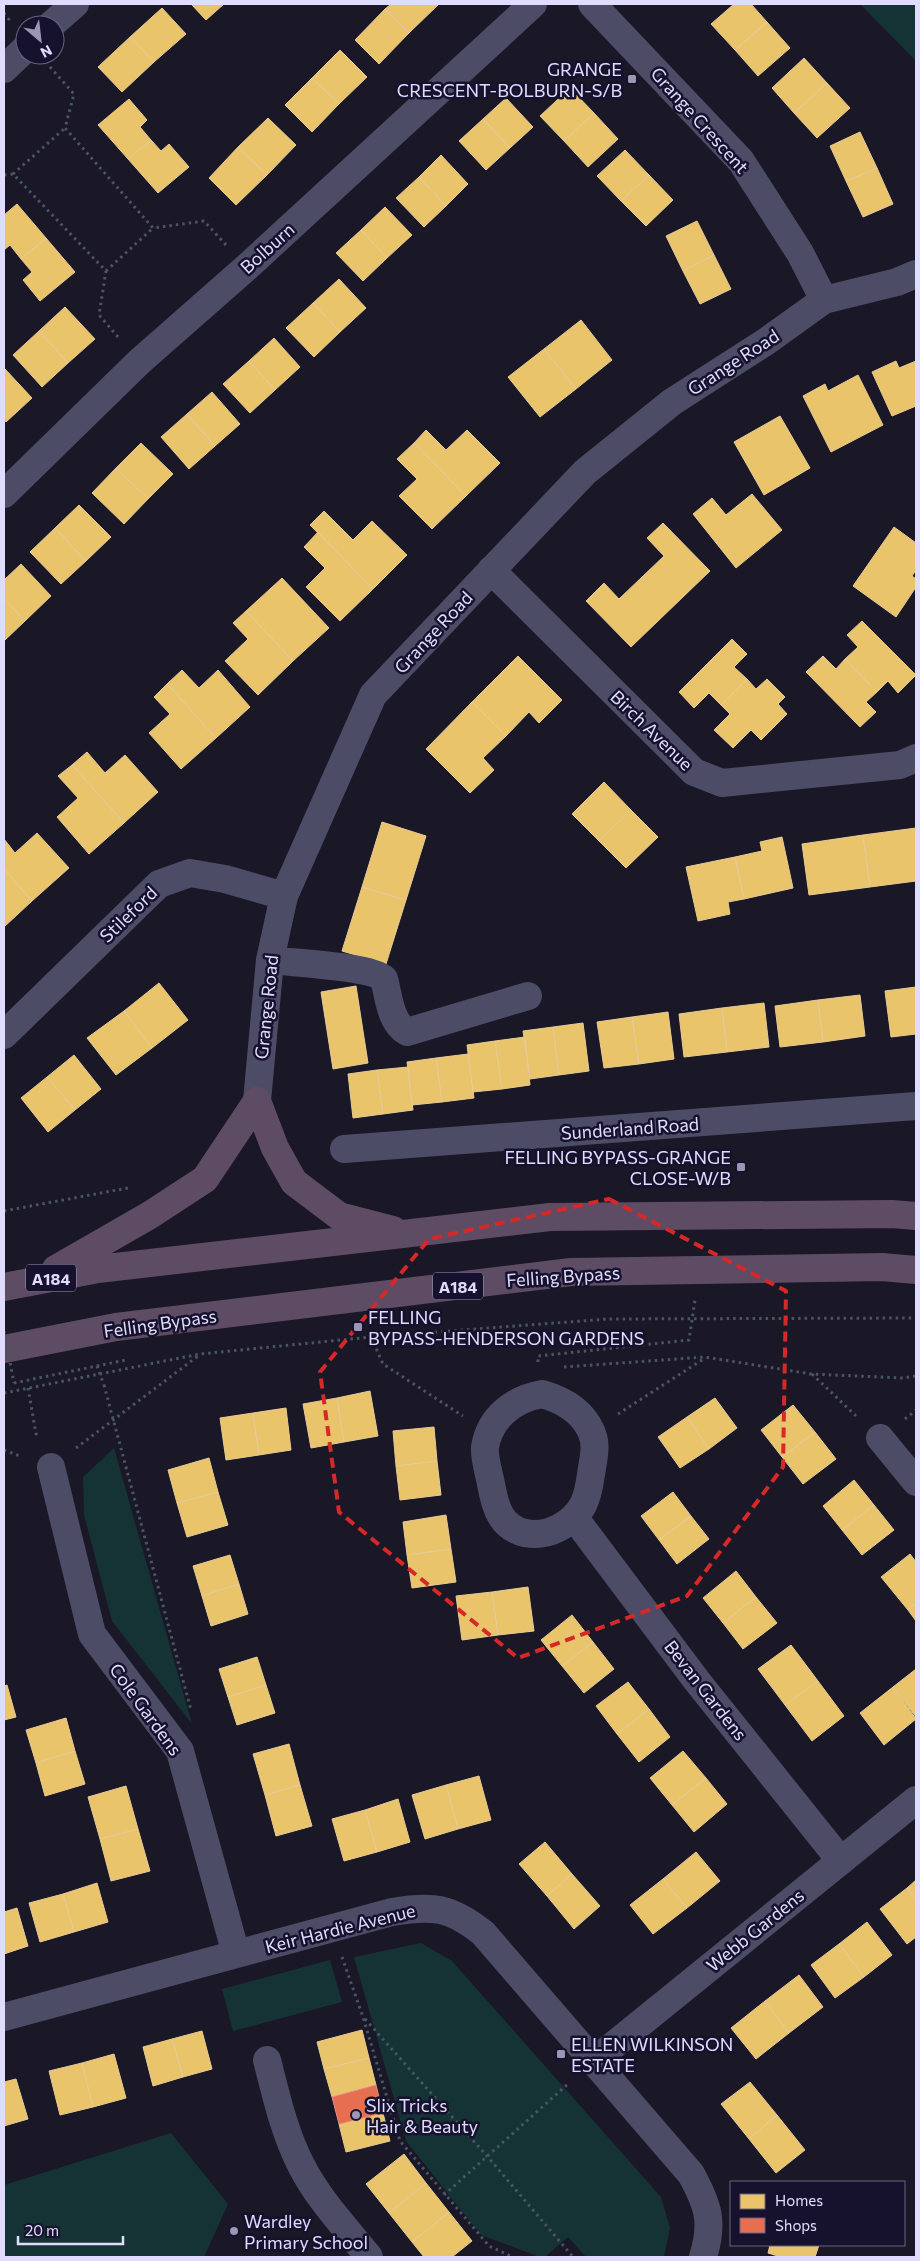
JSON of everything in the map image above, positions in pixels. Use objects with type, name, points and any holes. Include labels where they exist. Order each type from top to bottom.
[{"type":"highway","points":[[257,1101],[275,1148],[294,1182],[339,1216],[410,1234]]},
{"type":"highway","points":[[38,1280],[150,1215],[205,1179],[257,1101]]},
{"type":"highway","name":"A184","points":[[4,1287],[98,1268],[550,1218],[892,1214],[916,1216]]},
{"type":"highway","name":"Felling Bypass","points":[[4,1349],[116,1327],[571,1272],[882,1266],[916,1270]]},
{"type":"street","points":[[62,15],[75,4]]},
{"type":"street","name":"Bolburn","points":[[4,494],[139,362],[247,267],[533,4]]},
{"type":"street","name":"Grange Crescent","points":[[592,4],[741,161],[800,253],[824,300]]},
{"type":"street","points":[[824,300],[897,282],[916,274]]},
{"type":"street","name":"Grange Road","points":[[257,1101],[270,960],[284,896],[373,695],[586,472],[672,402],[767,341],[824,300]]},
{"type":"street","name":"Birch Avenue","points":[[491,570],[694,772],[722,783],[900,765],[916,758]]},
{"type":"street","name":"Stileford","points":[[4,1035],[159,884],[190,873],[225,879],[284,896]]},
{"type":"street","points":[[270,960],[348,968],[380,974],[384,979],[398,1027],[407,1032],[528,996]]},
{"type":"street","name":"Sunderland Road","points":[[344,1149],[916,1106]]},
{"type":"street","points":[[540,1381],[556,1398],[570,1406],[582,1417],[592,1432],[596,1447],[583,1505],[574,1517],[551,1531],[540,1534],[525,1533],[511,1527],[501,1519],[495,1505],[485,1448],[489,1433],[499,1416],[510,1405],[526,1397],[540,1381]]},
{"type":"street","points":[[880,1438],[916,1482]]},
{"type":"street","name":"Cole Gardens","points":[[51,1467],[92,1634],[180,1751],[236,1954]]},
{"type":"street","name":"Bevan Gardens","points":[[574,1517],[698,1681],[841,1861]]},
{"type":"street","name":"Webb Gardens","points":[[594,2061],[916,1800]]},
{"type":"street","name":"Keir Hardie Avenue","points":[[4,2017],[392,1912],[421,1907],[444,1910],[466,1920],[502,1954],[691,2174],[702,2194],[710,2217],[709,2238],[703,2257]]},
{"type":"street","points":[[267,2060],[283,2121],[301,2165],[315,2189],[369,2257]]},
{"type":"path","points":[[4,175],[13,174],[65,128],[74,94],[45,65]]},
{"type":"path","points":[[65,128],[153,228]]},
{"type":"path","points":[[13,174],[106,271]]},
{"type":"path","points":[[139,362],[99,315],[106,271],[153,228],[204,220],[247,267]]},
{"type":"path","points":[[697,1270],[690,1340],[538,1356],[540,1381],[706,1357],[811,1374],[902,1378],[916,1376]]},
{"type":"path","points":[[4,1393],[200,1354],[371,1337],[608,1319],[916,1318]]},
{"type":"path","points":[[4,1331],[14,1382],[134,1359]]},
{"type":"path","points":[[371,1337],[383,1364],[489,1433]]},
{"type":"path","points":[[199,1346],[200,1354]]},
{"type":"path","points":[[51,1467],[200,1354]]},
{"type":"path","points":[[592,1432],[706,1357]]},
{"type":"path","points":[[97,1366],[104,1385],[197,1730],[180,1751]]},
{"type":"path","points":[[811,1374],[880,1438]]},
{"type":"path","points":[[28,1388],[37,1439],[51,1467]]},
{"type":"path","points":[[4,1450],[51,1467]]},
{"type":"path","points":[[331,1928],[363,2017],[400,2141],[489,2246],[513,2257]]},
{"type":"path","points":[[363,2017],[487,2156],[573,2257]]},
{"type":"path","points":[[444,2195],[594,2061]]},
{"type":"highlighted area","points":[[609,1199],[786,1291],[783,1467],[687,1596],[518,1658],[339,1512],[320,1372],[429,1239]]},
{"type":"green space","points":[[860,4],[916,4],[916,61]]},
{"type":"green space","points":[[114,1448],[192,1724],[112,1621],[84,1515],[83,1477]]},
{"type":"green space","points":[[421,1943],[452,1961],[661,2197],[670,2228],[664,2257],[586,2257],[568,2237],[545,2257],[540,2257],[481,2235],[406,2141],[354,1957]]},
{"type":"green space","points":[[330,1960],[342,2002],[233,2031],[222,1989]]},
{"type":"green space","points":[[171,2133],[228,2204],[204,2257],[4,2257],[4,2185]]},
{"type":"building: Homes","points":[[191,4],[224,4],[206,20]]},
{"type":"building: Homes","points":[[391,4],[439,4],[409,33],[385,9]]},
{"type":"building: Homes","points":[[734,4],[751,4],[767,22],[735,50],[711,24]]},
{"type":"building: Homes","points":[[162,8],[186,34],[154,62],[130,37]]},
{"type":"building: Homes","points":[[385,9],[409,33],[379,64],[355,40]]},
{"type":"building: Homes","points":[[767,22],[790,48],[758,76],[735,50]]},
{"type":"building: Homes","points":[[130,37],[154,62],[122,92],[98,67]]},
{"type":"building: Homes","points":[[340,50],[367,77],[339,104],[312,78]]},
{"type":"building: Homes","points":[[804,58],[827,83],[794,113],[772,88]]},
{"type":"building: Homes","points":[[312,78],[339,104],[312,132],[285,105]]},
{"type":"building: Homes","points":[[827,83],[850,108],[817,138],[794,113]]},
{"type":"building: Homes","points":[[570,88],[594,113],[564,141],[540,116]]},
{"type":"building: Homes","points":[[506,98],[533,127],[510,148],[483,119]]},
{"type":"building: Homes","points":[[129,99],[147,120],[140,127],[151,140],[128,159],[98,125]]},
{"type":"building: Homes","points":[[594,113],[618,139],[588,167],[564,141]]},
{"type":"building: Homes","points":[[268,118],[296,145],[267,175],[238,147]]},
{"type":"building: Homes","points":[[483,119],[510,148],[486,170],[459,141]]},
{"type":"building: Homes","points":[[860,132],[877,168],[846,181],[830,146]]},
{"type":"building: Homes","points":[[151,140],[161,151],[169,144],[189,167],[158,193],[128,159]]},
{"type":"building: Homes","points":[[238,147],[267,175],[236,205],[209,178]]},
{"type":"building: Homes","points":[[625,150],[649,175],[621,201],[597,176]]},
{"type":"building: Homes","points":[[441,155],[468,184],[446,206],[419,177]]},
{"type":"building: Homes","points":[[877,168],[893,204],[863,217],[846,181]]},
{"type":"building: Homes","points":[[649,175],[673,200],[646,226],[621,201]]},
{"type":"building: Homes","points":[[419,177],[446,206],[424,227],[396,198]]},
{"type":"building: Homes","points":[[17,204],[46,238],[21,259],[10,245],[4,250],[4,215]]},
{"type":"building: Homes","points":[[385,207],[412,235],[387,258],[361,230]]},
{"type":"building: Homes","points":[[697,221],[714,255],[683,271],[666,236]]},
{"type":"building: Homes","points":[[361,230],[387,258],[363,281],[336,253]]},
{"type":"building: Homes","points":[[46,238],[75,272],[40,301],[23,280],[32,272],[21,259]]},
{"type":"building: Homes","points":[[714,255],[731,289],[700,304],[683,271]]},
{"type":"building: Homes","points":[[339,279],[366,308],[340,332],[313,303]]},
{"type":"building: Homes","points":[[313,303],[340,332],[314,357],[286,328]]},
{"type":"building: Homes","points":[[65,307],[95,339],[68,363],[39,331]]},
{"type":"building: Homes","points":[[581,320],[612,360],[576,389],[544,349]]},
{"type":"building: Homes","points":[[39,331],[68,363],[42,387],[13,355]]},
{"type":"building: Homes","points":[[274,338],[300,367],[275,390],[249,361]]},
{"type":"building: Homes","points":[[544,349],[576,389],[540,417],[508,377]]},
{"type":"building: Homes","points":[[249,361],[275,390],[250,413],[223,384]]},
{"type":"building: Homes","points":[[896,361],[899,368],[916,361],[916,406],[892,416],[872,372]]},
{"type":"building: Homes","points":[[5,369],[32,398],[6,422],[4,419]]},
{"type":"building: Homes","points":[[858,375],[883,425],[831,452],[803,396],[825,384],[828,391]]},
{"type":"building: Homes","points":[[212,392],[240,424],[215,446],[187,414]]},
{"type":"building: Homes","points":[[187,414],[215,446],[189,469],[161,437]]},
{"type":"building: Homes","points":[[780,416],[810,468],[764,495],[734,442]]},
{"type":"building: Homes","points":[[426,430],[446,450],[467,430],[500,463],[466,496],[414,443]]},
{"type":"building: Homes","points":[[141,443],[173,474],[148,499],[116,468]]},
{"type":"building: Homes","points":[[414,443],[466,496],[432,529],[399,496],[417,479],[397,459]]},
{"type":"building: Homes","points":[[116,468],[148,499],[124,524],[92,493]]},
{"type":"building: Homes","points":[[752,494],[782,530],[736,568],[693,514],[712,498],[726,515]]},
{"type":"building: Homes","points":[[79,505],[111,537],[86,561],[55,528]]},
{"type":"building: Homes","points":[[324,511],[353,540],[372,521],[407,555],[373,589],[310,525]]},
{"type":"building: Homes","points":[[663,523],[710,571],[631,647],[586,601],[604,583],[619,599],[664,556],[647,538]]},
{"type":"building: Homes","points":[[894,527],[916,543],[916,570],[912,576],[916,579],[916,587],[896,617],[853,586]]},
{"type":"building: Homes","points":[[55,528],[86,561],[61,584],[30,552]]},
{"type":"building: Homes","points":[[318,532],[373,589],[340,621],[306,587],[325,568],[304,547]]},
{"type":"building: Homes","points":[[21,564],[51,596],[25,621],[4,599],[4,580]]},
{"type":"building: Homes","points":[[282,578],[329,628],[293,661],[246,611]]},
{"type":"building: Homes","points":[[4,599],[25,621],[4,641]]},
{"type":"building: Homes","points":[[246,611],[293,661],[258,695],[225,661],[248,639],[233,623]]},
{"type":"building: Homes","points":[[862,621],[916,675],[898,693],[888,681],[877,692],[845,659],[858,647],[847,635]]},
{"type":"building: Homes","points":[[732,639],[747,654],[734,667],[747,679],[721,705],[709,693],[694,708],[679,692]]},
{"type":"building: Homes","points":[[518,656],[562,700],[539,723],[529,712],[506,736],[472,702]]},
{"type":"building: Homes","points":[[823,656],[836,669],[845,659],[877,692],[866,702],[876,712],[860,727],[806,672]]},
{"type":"building: Homes","points":[[182,670],[199,688],[218,670],[250,707],[216,738],[167,684]]},
{"type":"building: Homes","points":[[747,679],[756,689],[767,679],[785,697],[778,704],[787,714],[761,740],[751,730],[733,748],[714,730],[730,714],[721,705]]},
{"type":"building: Homes","points":[[167,684],[216,738],[181,769],[149,733],[170,714],[154,697]]},
{"type":"building: Homes","points":[[472,702],[506,736],[483,758],[494,770],[470,793],[426,749]]},
{"type":"building: Homes","points":[[87,752],[105,773],[125,755],[158,792],[124,823],[72,765]]},
{"type":"building: Homes","points":[[72,765],[124,823],[89,854],[57,817],[78,798],[58,776]]},
{"type":"building: Homes","points":[[604,782],[631,810],[599,841],[572,814]]},
{"type":"building: Homes","points":[[631,810],[658,837],[626,868],[599,841]]},
{"type":"building: Homes","points":[[382,822],[426,836],[406,900],[362,887]]},
{"type":"building: Homes","points":[[916,828],[916,881],[870,887],[863,835]]},
{"type":"building: Homes","points":[[37,833],[69,868],[32,901],[4,869],[4,839],[15,853]]},
{"type":"building: Homes","points":[[863,835],[870,887],[809,895],[802,844]]},
{"type":"building: Homes","points":[[782,837],[793,888],[744,899],[735,857],[762,851],[760,842]]},
{"type":"building: Homes","points":[[735,857],[744,899],[728,902],[730,914],[698,921],[686,867]]},
{"type":"building: Homes","points":[[4,869],[32,901],[4,927]]},
{"type":"building: Homes","points":[[362,887],[406,900],[386,964],[342,951]]},
{"type":"building: Homes","points":[[159,983],[188,1020],[152,1048],[124,1011]]},
{"type":"building: Homes","points":[[356,986],[368,1063],[333,1069],[321,992]]},
{"type":"building: Homes","points":[[916,987],[916,1034],[891,1037],[885,991]]},
{"type":"building: Homes","points":[[860,995],[865,1036],[823,1042],[818,1000]]},
{"type":"building: Homes","points":[[818,1000],[823,1042],[780,1047],[775,1006]]},
{"type":"building: Homes","points":[[764,1003],[769,1047],[727,1052],[722,1008]]},
{"type":"building: Homes","points":[[722,1008],[727,1052],[684,1057],[679,1014]]},
{"type":"building: Homes","points":[[124,1011],[152,1048],[116,1075],[87,1038]]},
{"type":"building: Homes","points":[[668,1012],[674,1059],[639,1064],[632,1017]]},
{"type":"building: Homes","points":[[632,1017],[639,1064],[604,1068],[597,1022]]},
{"type":"building: Homes","points":[[583,1023],[589,1071],[559,1075],[553,1027]]},
{"type":"building: Homes","points":[[553,1027],[559,1075],[530,1079],[523,1031]]},
{"type":"building: Homes","points":[[525,1037],[530,1085],[502,1089],[495,1041]]},
{"type":"building: Homes","points":[[495,1041],[502,1089],[473,1092],[467,1045]]},
{"type":"building: Homes","points":[[468,1054],[474,1098],[442,1102],[436,1058]]},
{"type":"building: Homes","points":[[74,1055],[101,1089],[75,1110],[47,1077]]},
{"type":"building: Homes","points":[[436,1058],[442,1102],[412,1105],[407,1062]]},
{"type":"building: Homes","points":[[408,1067],[413,1110],[383,1114],[377,1070]]},
{"type":"building: Homes","points":[[377,1070],[383,1114],[353,1118],[348,1074]]},
{"type":"building: Homes","points":[[47,1077],[75,1110],[48,1132],[21,1098]]},
{"type":"building: Homes","points":[[370,1391],[378,1436],[344,1442],[337,1398]]},
{"type":"building: Homes","points":[[337,1398],[344,1442],[311,1448],[303,1404]]},
{"type":"building: Homes","points":[[715,1398],[737,1428],[709,1449],[687,1417]]},
{"type":"building: Homes","points":[[793,1405],[815,1432],[782,1457],[761,1430]]},
{"type":"building: Homes","points":[[286,1408],[291,1450],[259,1455],[253,1413]]},
{"type":"building: Homes","points":[[253,1413],[259,1455],[226,1460],[220,1418]]},
{"type":"building: Homes","points":[[687,1417],[709,1449],[680,1468],[658,1437]]},
{"type":"building: Homes","points":[[434,1427],[437,1461],[396,1466],[393,1431]]},
{"type":"building: Homes","points":[[815,1432],[836,1459],[803,1484],[782,1457]]},
{"type":"building: Homes","points":[[209,1458],[218,1492],[177,1503],[168,1470]]},
{"type":"building: Homes","points":[[437,1461],[441,1495],[400,1500],[396,1466]]},
{"type":"building: Homes","points":[[854,1480],[874,1505],[842,1530],[823,1506]]},
{"type":"building: Homes","points":[[218,1492],[228,1525],[187,1537],[177,1503]]},
{"type":"building: Homes","points":[[673,1492],[691,1516],[659,1540],[641,1516]]},
{"type":"building: Homes","points":[[874,1505],[894,1530],[862,1555],[842,1530]]},
{"type":"building: Homes","points":[[446,1515],[451,1549],[407,1555],[403,1522]]},
{"type":"building: Homes","points":[[691,1516],[709,1539],[677,1564],[659,1540]]},
{"type":"building: Homes","points":[[451,1549],[456,1582],[412,1588],[407,1555]]},
{"type":"building: Homes","points":[[910,1554],[916,1562],[916,1603],[908,1610],[881,1577]]},
{"type":"building: Homes","points":[[230,1555],[239,1584],[202,1596],[193,1566]]},
{"type":"building: Homes","points":[[736,1571],[756,1597],[723,1623],[703,1598]]},
{"type":"building: Homes","points":[[239,1584],[248,1614],[211,1626],[202,1596]]},
{"type":"building: Homes","points":[[528,1587],[534,1631],[498,1635],[492,1592]]},
{"type":"building: Homes","points":[[492,1592],[498,1635],[462,1640],[456,1596]]},
{"type":"building: Homes","points":[[756,1597],[777,1623],[743,1649],[723,1623]]},
{"type":"building: Homes","points":[[916,1603],[916,1621],[908,1610]]},
{"type":"building: Homes","points":[[572,1615],[593,1642],[562,1666],[541,1640]]},
{"type":"building: Homes","points":[[593,1642],[614,1669],[584,1693],[562,1666]]},
{"type":"building: Homes","points":[[791,1645],[818,1681],[785,1705],[758,1669]]},
{"type":"building: Homes","points":[[257,1657],[266,1685],[228,1697],[219,1669]]},
{"type":"building: Homes","points":[[916,1669],[916,1717],[893,1687]]},
{"type":"building: Homes","points":[[818,1681],[844,1716],[812,1741],[785,1705]]},
{"type":"building: Homes","points":[[628,1682],[649,1709],[617,1734],[596,1706]]},
{"type":"building: Homes","points":[[7,1685],[16,1717],[4,1720],[4,1686]]},
{"type":"building: Homes","points":[[266,1685],[275,1713],[237,1725],[228,1697]]},
{"type":"building: Homes","points":[[893,1687],[916,1719],[884,1745],[860,1713]]},
{"type":"building: Homes","points":[[649,1709],[670,1737],[639,1762],[617,1734]]},
{"type":"building: Homes","points":[[66,1718],[75,1751],[36,1763],[26,1730]]},
{"type":"building: Homes","points":[[289,1744],[300,1785],[265,1795],[253,1754]]},
{"type":"building: Homes","points":[[75,1751],[85,1784],[45,1796],[36,1763]]},
{"type":"building: Homes","points":[[683,1751],[706,1778],[672,1805],[650,1778]]},
{"type":"building: Homes","points":[[479,1776],[491,1820],[458,1829],[446,1785]]},
{"type":"building: Homes","points":[[706,1778],[727,1804],[694,1832],[672,1805]]},
{"type":"building: Homes","points":[[300,1785],[312,1826],[276,1836],[265,1795]]},
{"type":"building: Homes","points":[[446,1785],[458,1829],[425,1839],[412,1795]]},
{"type":"building: Homes","points":[[126,1786],[138,1829],[100,1839],[88,1797]]},
{"type":"building: Homes","points":[[398,1799],[410,1842],[377,1852],[365,1810]]},
{"type":"building: Homes","points":[[365,1810],[377,1852],[344,1861],[332,1819]]},
{"type":"building: Homes","points":[[138,1829],[150,1871],[111,1881],[100,1839]]},
{"type":"building: Homes","points":[[545,1842],[572,1874],[547,1896],[519,1864]]},
{"type":"building: Homes","points":[[696,1852],[720,1881],[687,1908],[663,1879]]},
{"type":"building: Homes","points":[[572,1874],[600,1906],[574,1929],[547,1896]]},
{"type":"building: Homes","points":[[663,1879],[687,1908],[653,1934],[630,1905]]},
{"type":"building: Homes","points":[[916,1880],[916,1900],[907,1888]]},
{"type":"building: Homes","points":[[97,1883],[108,1922],[74,1932],[63,1894]]},
{"type":"building: Homes","points":[[907,1888],[916,1900],[916,1937],[907,1944],[880,1909]]},
{"type":"building: Homes","points":[[63,1894],[74,1932],[40,1942],[29,1903]]},
{"type":"building: Homes","points":[[17,1908],[28,1946],[4,1954],[4,1912]]},
{"type":"building: Homes","points":[[867,1922],[892,1955],[864,1977],[839,1944]]},
{"type":"building: Homes","points":[[839,1944],[864,1977],[835,1998],[811,1965]]},
{"type":"building: Homes","points":[[799,1975],[823,2007],[789,2033],[765,2001]]},
{"type":"building: Homes","points":[[765,2001],[789,2033],[756,2059],[731,2028]]},
{"type":"building: Homes","points":[[362,2030],[369,2058],[324,2069],[317,2042]]},
{"type":"building: Homes","points":[[202,2031],[212,2069],[183,2077],[172,2039]]},
{"type":"building: Homes","points":[[172,2039],[183,2077],[153,2086],[143,2047]]},
{"type":"building: Homes","points":[[114,2054],[126,2098],[93,2107],[82,2063]]},
{"type":"building: Homes","points":[[369,2058],[376,2085],[332,2097],[324,2069]]},
{"type":"building: Homes","points":[[82,2063],[93,2107],[60,2115],[49,2071]]},
{"type":"building: Homes","points":[[16,2079],[28,2119],[4,2126],[4,2082]]},
{"type":"building: Homes","points":[[750,2082],[777,2115],[749,2139],[721,2104]]},
{"type":"building: Homes","points":[[383,2113],[390,2141],[346,2152],[339,2124]]},
{"type":"building: Homes","points":[[777,2115],[805,2150],[776,2173],[749,2139]]},
{"type":"building: Homes","points":[[404,2154],[426,2183],[389,2213],[366,2184]]},
{"type":"building: Homes","points":[[426,2183],[449,2212],[412,2242],[389,2213]]},
{"type":"building: Homes","points":[[449,2212],[472,2241],[452,2257],[424,2257],[412,2242]]},
{"type":"building: Homes","points":[[770,2246],[819,2246],[815,2257],[781,2257],[768,2253]]},
{"type":"building: Shops","points":[[376,2085],[383,2113],[339,2124],[332,2097]]},
{"type":"place","name":"GRANGE CRESCENT-BOLBURN-S/B","points":[[632,79]]},
{"type":"place","name":"FELLING BYPASS-GRANGE CLOSE-W/B","points":[[741,1167]]},
{"type":"place","name":"FELLING BYPASS-HENDERSON GARDENS","points":[[358,1327]]},
{"type":"place","name":"ELLEN WILKINSON ESTATE","points":[[561,2054]]},
{"type":"place","name":"Slix Tricks Hair & Beauty","points":[[356,2115]]},
{"type":"place","name":"Wardley Primary School","points":[[234,2231]]}]
